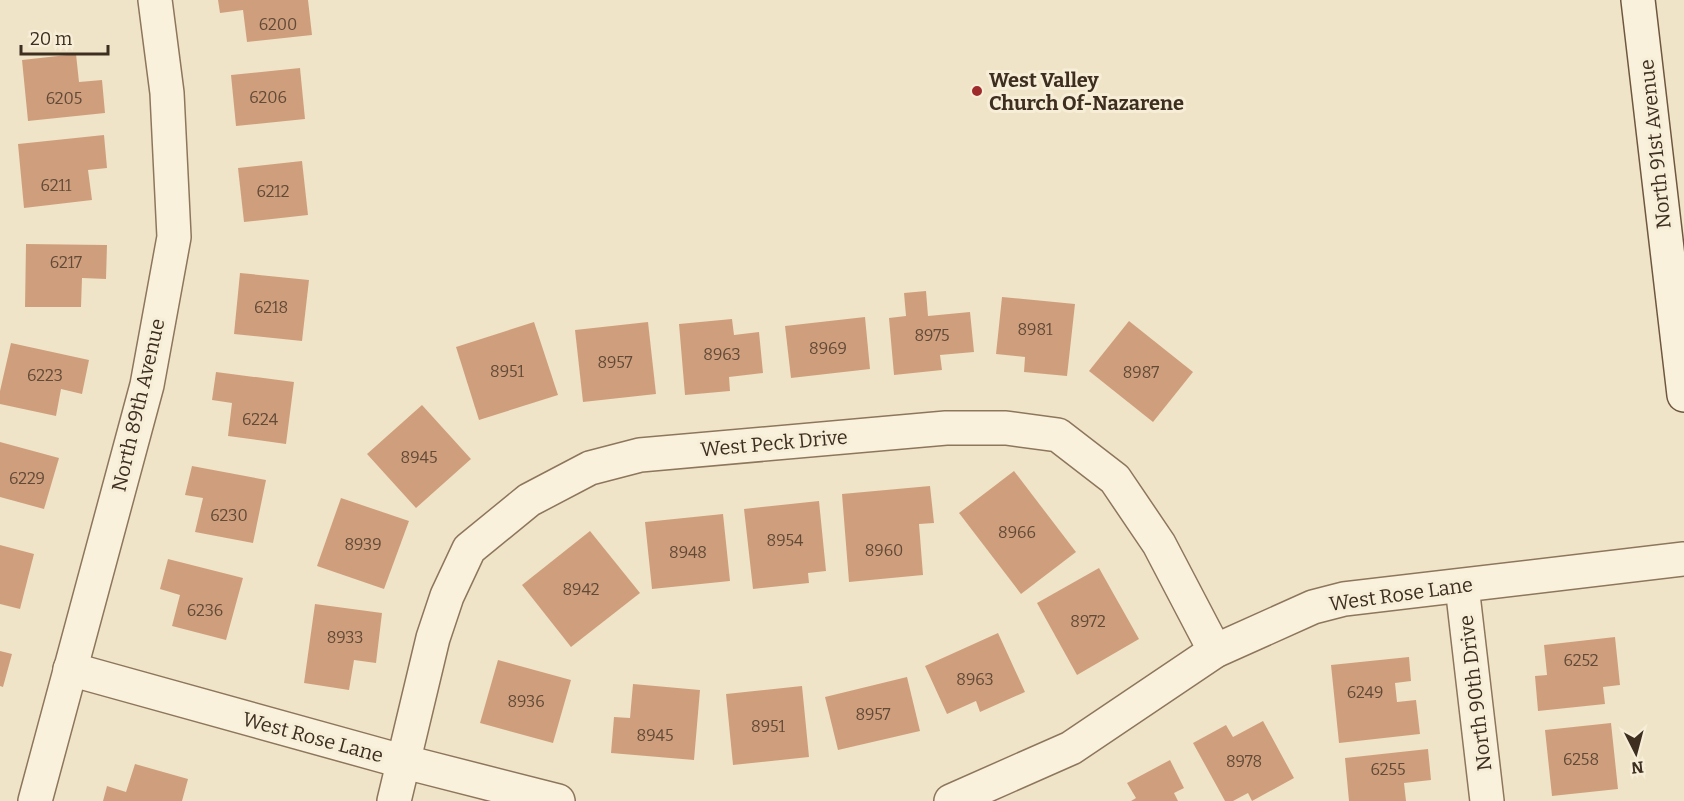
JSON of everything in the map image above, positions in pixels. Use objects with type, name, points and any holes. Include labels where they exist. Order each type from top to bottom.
[{"type":"street","name":"North 89th Avenue","points":[[35,801],[147,385],[174,237],[167,93],[155,0]]},
{"type":"street","name":"North 91st Avenue","points":[[1638,0],[1684,395]]},
{"type":"street","name":"West Peck Drive","points":[[394,801],[433,638],[447,596],[469,549],[529,500],[590,468],[640,455],[946,428],[1006,428],[1058,435],[1115,479],[1158,544],[1215,651]]},
{"type":"street","name":"West Rose Lane","points":[[951,801],[1071,748],[1215,651],[1313,607],[1344,599],[1684,560]]},
{"type":"street","name":"North 90th Drive","points":[[1462,586],[1487,801]]},
{"type":"street","name":"West Rose Lane","points":[[70,669],[405,762],[558,801]]},
{"type":"building","points":[[218,0],[308,0],[312,35],[247,42],[243,10],[220,13]]},
{"type":"building","points":[[76,54],[79,82],[102,80],[105,113],[28,121],[22,60]]},
{"type":"building","points":[[300,68],[305,119],[236,126],[231,75]]},
{"type":"building","points":[[104,135],[107,168],[88,170],[92,200],[24,208],[18,144]]},
{"type":"building","points":[[302,161],[308,215],[244,222],[238,168]]},
{"type":"building","points":[[26,244],[107,245],[106,279],[82,278],[81,307],[25,307]]},
{"type":"building","points":[[240,273],[309,280],[302,341],[234,334]]},
{"type":"building","points":[[926,291],[928,316],[970,312],[974,352],[940,355],[942,370],[894,375],[889,318],[906,316],[904,293]]},
{"type":"building","points":[[1002,297],[1075,304],[1067,376],[1024,372],[1025,357],[996,354]]},
{"type":"building","points":[[865,317],[870,369],[791,378],[785,326]]},
{"type":"building","points":[[732,319],[734,335],[759,332],[763,373],[729,377],[730,391],[685,395],[679,324]]},
{"type":"building","points":[[1129,321],[1193,372],[1153,422],[1089,371]]},
{"type":"building","points":[[534,322],[558,395],[479,420],[456,347]]},
{"type":"building","points":[[648,322],[656,394],[583,402],[575,330]]},
{"type":"building","points":[[11,343],[89,360],[82,394],[61,389],[56,416],[0,404],[0,391]]},
{"type":"building","points":[[216,372],[294,382],[286,444],[228,436],[232,403],[212,400]]},
{"type":"building","points":[[422,405],[471,459],[416,508],[367,454]]},
{"type":"building","points":[[0,442],[59,458],[44,509],[0,497]]},
{"type":"building","points":[[192,466],[266,480],[253,543],[195,532],[203,498],[185,495]]},
{"type":"building","points":[[1014,471],[1076,552],[1021,594],[959,513]]},
{"type":"building","points":[[930,486],[934,523],[919,524],[923,575],[849,582],[842,494]]},
{"type":"building","points":[[341,498],[409,521],[384,589],[317,566]]},
{"type":"building","points":[[819,501],[826,571],[808,573],[809,583],[753,589],[744,509]]},
{"type":"building","points":[[723,514],[730,581],[652,589],[645,522]]},
{"type":"building","points":[[590,531],[640,593],[571,647],[522,585]]},
{"type":"building","points":[[0,545],[34,554],[20,609],[0,604]]},
{"type":"building","points":[[168,559],[243,578],[226,640],[172,626],[180,595],[160,589]]},
{"type":"building","points":[[1099,568],[1139,639],[1077,675],[1037,603]]},
{"type":"building","points":[[315,604],[382,613],[376,663],[354,660],[349,690],[304,683]]},
{"type":"building","points":[[998,633],[1025,692],[980,712],[976,701],[947,714],[925,666]]},
{"type":"building","points":[[1615,637],[1620,685],[1603,687],[1605,704],[1538,711],[1535,676],[1547,675],[1544,645]]},
{"type":"building","points":[[0,651],[12,654],[3,687],[0,686]]},
{"type":"building","points":[[1409,657],[1411,681],[1395,683],[1397,702],[1416,700],[1420,734],[1339,743],[1331,665]]},
{"type":"building","points":[[498,660],[571,680],[553,743],[480,723]]},
{"type":"building","points":[[907,677],[920,731],[838,750],[825,697]]},
{"type":"building","points":[[633,684],[700,690],[694,760],[611,753],[614,717],[630,718]]},
{"type":"building","points":[[802,686],[809,757],[733,765],[726,694]]},
{"type":"building","points":[[1263,721],[1294,778],[1252,801],[1248,793],[1233,801],[1225,801],[1193,743],[1226,725],[1233,737]]},
{"type":"building","points":[[1611,723],[1618,789],[1552,796],[1545,730]]},
{"type":"building","points":[[1428,749],[1431,780],[1404,783],[1406,801],[1349,801],[1345,758]]},
{"type":"building","points":[[1170,760],[1184,788],[1174,793],[1178,801],[1131,801],[1136,798],[1127,783]]},
{"type":"building","points":[[135,764],[188,779],[182,801],[103,801],[107,786],[126,792]]},
{"type":"place","name":"West Valley Church Of-Nazarene","points":[[977,91]]}]
